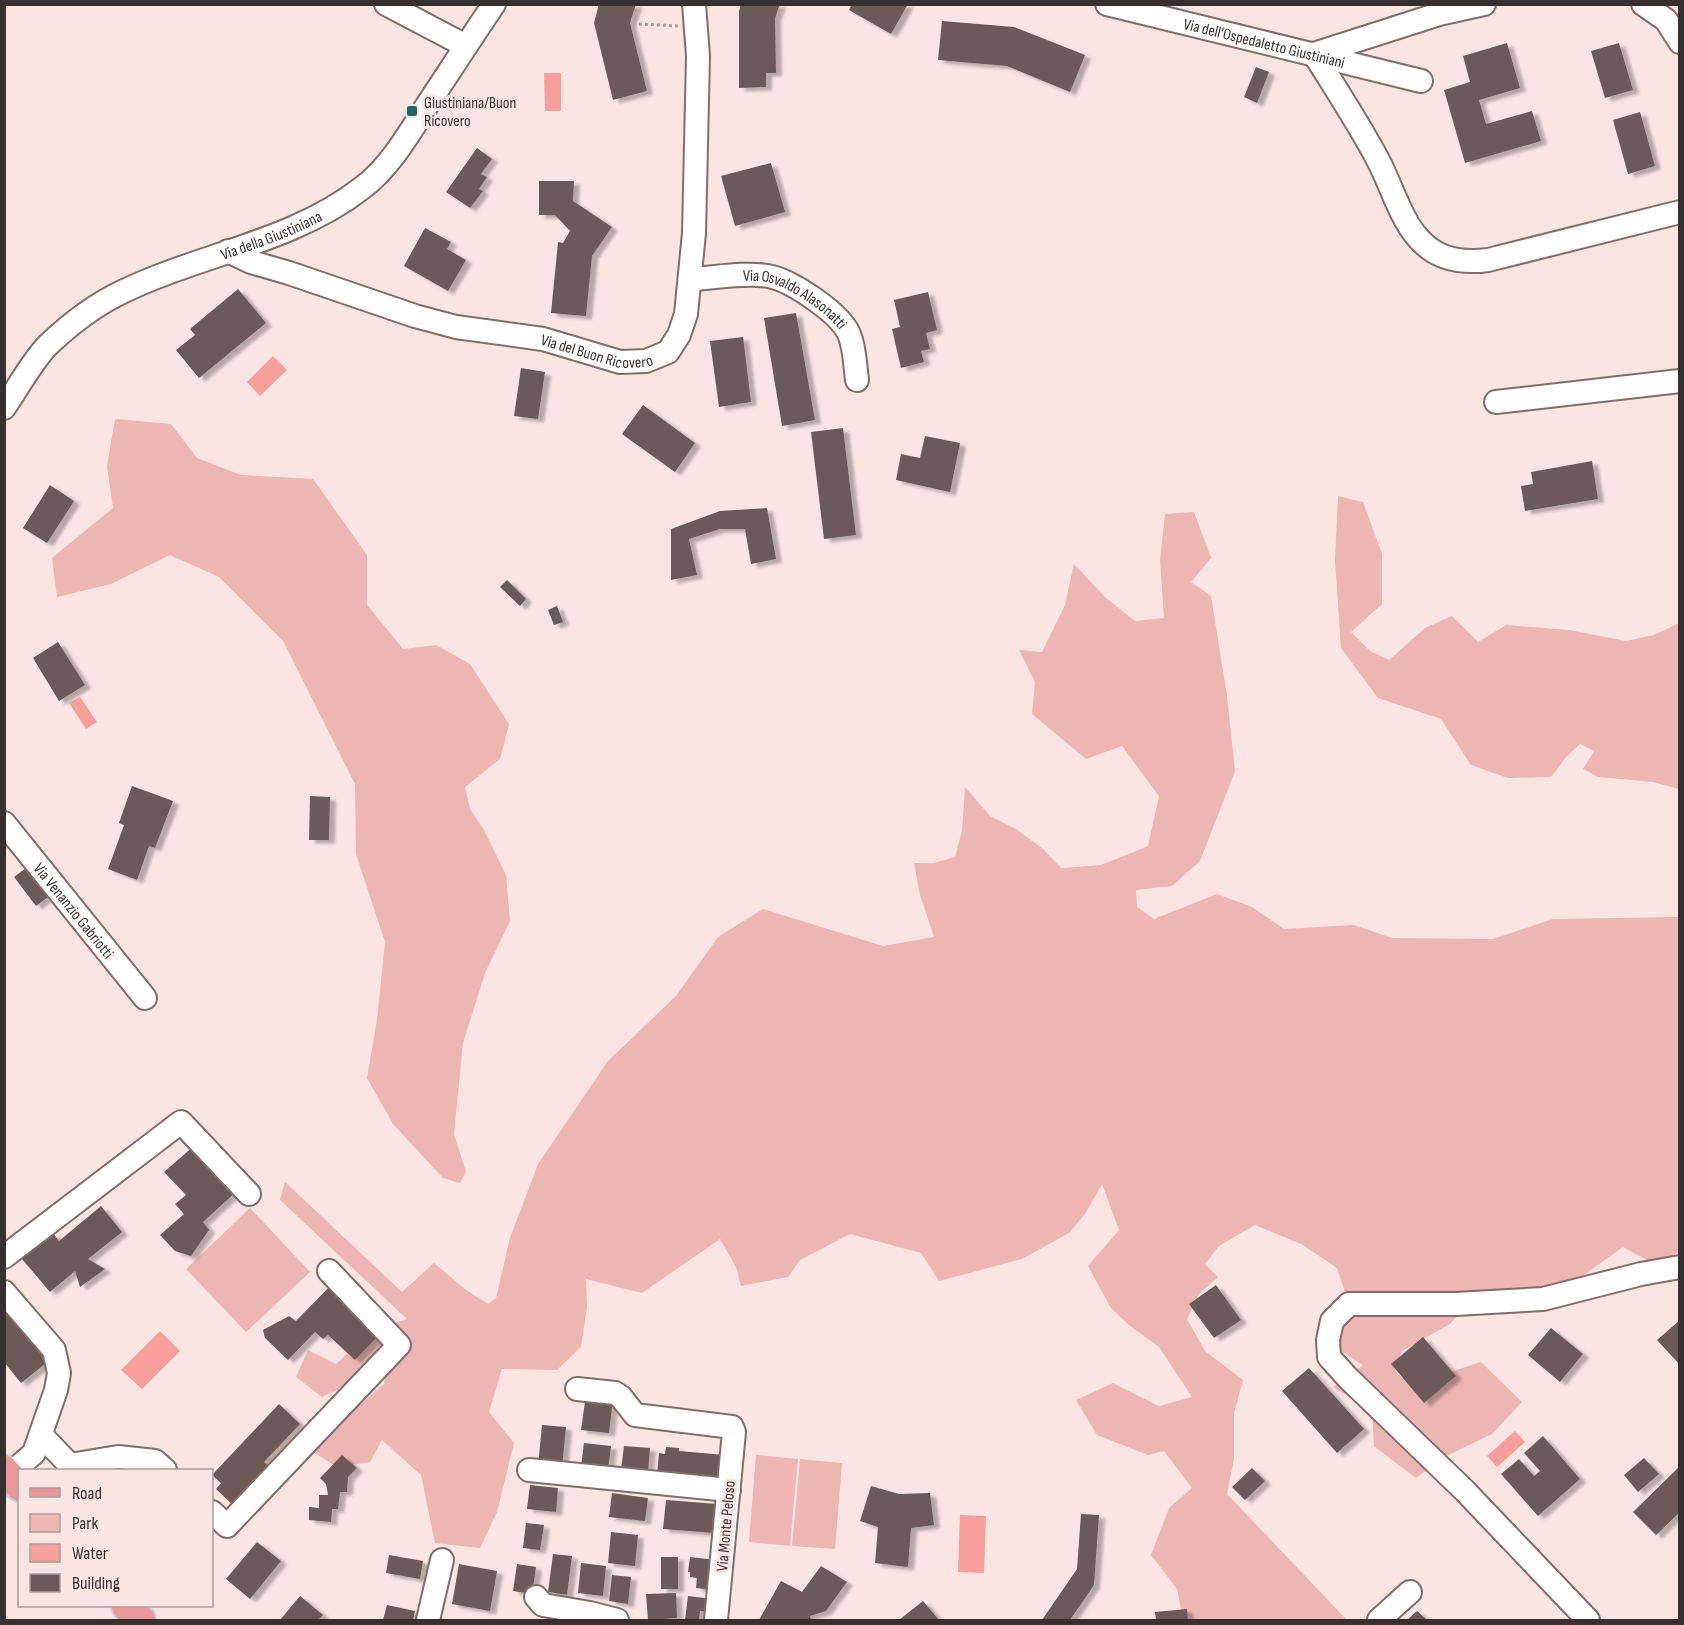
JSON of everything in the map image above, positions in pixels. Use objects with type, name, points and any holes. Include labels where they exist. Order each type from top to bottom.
[{"type":"main road","points":[[128,1607],[141,1620]]},
{"type":"street","points":[[386,4],[466,46]]},
{"type":"street","name":"Via della Giustiniana","points":[[4,408],[46,346],[75,321],[120,292],[325,214],[364,187],[392,159],[494,4]]},
{"type":"street","name":"Via dell'Ospedaletto Giustiniani","points":[[1107,4],[1421,81]]},
{"type":"street","points":[[1484,4],[1439,14],[1314,54],[1363,132],[1413,232],[1424,245],[1447,258],[1464,261],[1488,260],[1680,212]]},
{"type":"street","points":[[1643,4],[1666,20],[1680,42]]},
{"type":"street","name":"Via del Buon Ricovero","points":[[228,251],[251,262],[436,322],[465,329],[543,339],[603,358],[632,363],[662,356],[676,342],[686,314],[690,279],[695,198],[698,56],[695,16]]},
{"type":"street","name":"Via del Buon Ricovero","points":[[262,239],[270,255],[289,273]]},
{"type":"street","name":"Via Osvaldo Alasonatti","points":[[690,279],[763,276],[777,279],[799,289],[838,319],[847,330],[852,343],[857,380]]},
{"type":"street","points":[[1496,402],[1680,381]]},
{"type":"street","name":"Via Venanzio Gabriotti","points":[[4,823],[145,998]]},
{"type":"street","points":[[4,1257],[181,1122],[249,1194]]},
{"type":"street","points":[[1588,1620],[1465,1491],[1329,1357],[1328,1340],[1332,1321],[1349,1304],[1456,1304],[1543,1299],[1641,1274],[1680,1268]]},
{"type":"street","points":[[213,1513],[227,1526],[399,1345],[329,1271]]},
{"type":"street","points":[[4,1292],[54,1350],[59,1373],[57,1390],[41,1435],[33,1453],[18,1469]]},
{"type":"street","name":"Via Monte Peloso","points":[[577,1389],[615,1393],[635,1415],[732,1427],[734,1432],[716,1620]]},
{"type":"street","points":[[41,1435],[70,1465],[118,1457],[155,1461],[164,1469]]},
{"type":"street","points":[[529,1470],[729,1490]]},
{"type":"street","points":[[428,1620],[442,1560]]},
{"type":"street","points":[[1379,1620],[1410,1592]]},
{"type":"street","points":[[536,1597],[543,1605],[617,1620]]},
{"type":"path","points":[[639,24],[695,16]]},
{"type":"green space","points":[[115,419],[171,424],[197,458],[241,475],[313,479],[367,555],[367,605],[403,649],[436,645],[470,664],[509,724],[500,759],[465,787],[470,809],[484,830],[506,875],[510,921],[485,973],[463,1043],[454,1134],[466,1172],[460,1183],[443,1178],[393,1124],[367,1078],[377,1020],[385,942],[356,854],[355,784],[283,641],[219,577],[170,555],[111,584],[57,597],[52,558],[113,508],[107,466]]},
{"type":"green space","points":[[1338,496],[1363,502],[1382,554],[1382,604],[1351,632],[1370,651],[1389,660],[1425,628],[1452,616],[1478,642],[1506,625],[1569,630],[1626,641],[1654,635],[1679,623],[1679,789],[1653,782],[1598,777],[1583,769],[1594,751],[1580,744],[1566,757],[1551,777],[1508,778],[1471,765],[1441,719],[1378,698],[1341,648],[1335,560]]},
{"type":"green space","points":[[1194,512],[1211,558],[1191,582],[1211,596],[1227,696],[1235,771],[1200,861],[1172,886],[1136,890],[1137,907],[1154,919],[1217,894],[1252,907],[1284,929],[1354,925],[1392,938],[1493,939],[1553,919],[1679,917],[1679,1252],[1656,1265],[1623,1247],[1550,1299],[1468,1304],[1450,1324],[1402,1351],[1395,1371],[1420,1395],[1438,1376],[1481,1362],[1522,1402],[1492,1434],[1442,1458],[1416,1478],[1374,1446],[1372,1411],[1333,1387],[1363,1365],[1327,1342],[1349,1304],[1337,1268],[1301,1244],[1255,1225],[1219,1246],[1205,1264],[1218,1277],[1199,1294],[1187,1319],[1205,1351],[1243,1380],[1234,1413],[1234,1459],[1227,1494],[1347,1620],[1183,1620],[1177,1589],[1151,1555],[1169,1508],[1192,1488],[1164,1451],[1148,1455],[1097,1435],[1076,1400],[1113,1383],[1159,1406],[1192,1397],[1159,1347],[1129,1325],[1111,1308],[1088,1266],[1119,1230],[1102,1184],[1085,1214],[1069,1233],[1022,1259],[939,1281],[921,1253],[850,1234],[800,1260],[788,1277],[741,1286],[736,1267],[720,1239],[642,1293],[586,1279],[587,1307],[581,1347],[557,1370],[502,1369],[489,1412],[514,1443],[497,1512],[480,1548],[435,1543],[421,1475],[382,1440],[370,1462],[337,1467],[309,1449],[384,1384],[390,1355],[377,1372],[322,1397],[296,1377],[308,1350],[336,1364],[373,1330],[407,1319],[280,1200],[285,1182],[402,1292],[434,1263],[466,1290],[488,1304],[496,1298],[510,1238],[538,1164],[608,1061],[676,996],[718,937],[763,909],[883,946],[934,937],[920,895],[914,863],[934,863],[955,857],[962,831],[965,787],[990,816],[1016,829],[1043,849],[1061,868],[1101,865],[1148,846],[1159,796],[1122,746],[1086,759],[1032,714],[1035,682],[1019,650],[1042,652],[1065,605],[1074,564],[1106,598],[1135,621],[1164,618],[1160,561],[1165,514]]},
{"type":"green space","points":[[250,1208],[310,1272],[246,1332],[186,1269]]},
{"type":"green space","points":[[756,1455],[798,1459],[790,1546],[749,1542]]},
{"type":"green space","points":[[800,1459],[842,1463],[835,1549],[792,1546]]},
{"type":"water","points":[[544,73],[561,73],[561,111],[545,111]]},
{"type":"water","points":[[273,356],[287,370],[260,396],[247,382]]},
{"type":"water","points":[[80,697],[97,722],[86,729],[69,703]]},
{"type":"water","points":[[160,1331],[180,1351],[142,1389],[121,1370]]},
{"type":"water","points":[[1515,1431],[1525,1442],[1497,1467],[1487,1456]]},
{"type":"water","points":[[960,1515],[986,1516],[984,1573],[958,1572]]},
{"type":"building","points":[[599,4],[636,4],[630,23],[647,91],[613,100],[594,23]]},
{"type":"building","points":[[741,4],[780,4],[775,18],[776,73],[766,73],[766,87],[739,88],[739,11]]},
{"type":"building","points":[[852,4],[908,4],[891,34],[849,10]]},
{"type":"building","points":[[942,21],[1014,27],[1085,55],[1070,92],[1007,66],[938,60]]},
{"type":"building","points":[[1507,43],[1520,88],[1479,100],[1486,124],[1532,111],[1541,141],[1465,163],[1444,90],[1470,82],[1463,56]]},
{"type":"building","points":[[1619,43],[1633,90],[1605,98],[1591,51]]},
{"type":"building","points":[[1256,67],[1269,72],[1257,103],[1244,97]]},
{"type":"building","points":[[1640,112],[1655,166],[1628,174],[1613,120]]},
{"type":"building","points":[[477,148],[492,159],[481,174],[487,177],[479,189],[483,191],[470,208],[446,192]]},
{"type":"building","points":[[771,163],[785,212],[735,226],[721,176]]},
{"type":"building","points":[[539,181],[574,181],[573,201],[612,227],[592,256],[586,316],[551,313],[558,242],[563,243],[570,231],[555,215],[539,215]]},
{"type":"building","points":[[425,228],[451,242],[447,249],[466,260],[448,291],[404,266]]},
{"type":"building","points":[[238,289],[266,323],[199,378],[176,350],[195,335],[190,329]]},
{"type":"building","points":[[928,292],[937,330],[926,333],[930,349],[921,351],[924,362],[901,368],[892,329],[900,327],[894,300]]},
{"type":"building","points":[[796,313],[815,420],[782,426],[764,318]]},
{"type":"building","points":[[743,337],[751,402],[719,407],[710,341]]},
{"type":"building","points":[[521,368],[545,372],[538,419],[514,416]]},
{"type":"building","points":[[643,405],[695,443],[675,472],[622,434]]},
{"type":"building","points":[[843,428],[856,535],[824,539],[811,432]]},
{"type":"building","points":[[925,436],[960,443],[950,492],[896,480],[901,454],[920,458]]},
{"type":"building","points":[[1592,461],[1598,499],[1525,511],[1521,486],[1533,484],[1531,472]]},
{"type":"building","points":[[50,485],[74,501],[47,543],[23,528]]},
{"type":"building","points":[[767,508],[776,559],[751,564],[745,529],[720,529],[689,539],[697,575],[671,580],[671,529],[720,511]]},
{"type":"building","points":[[507,580],[526,599],[520,606],[500,587]]},
{"type":"building","points":[[557,606],[563,622],[554,625],[548,610]]},
{"type":"building","points":[[58,642],[85,685],[59,701],[33,658]]},
{"type":"building","points":[[132,786],[173,801],[155,848],[149,846],[137,880],[108,869],[124,825],[119,823]]},
{"type":"building","points":[[310,796],[330,797],[329,840],[309,840]]},
{"type":"building","points":[[26,868],[48,897],[36,906],[14,877]]},
{"type":"building","points":[[195,1145],[237,1191],[203,1222],[209,1230],[191,1256],[175,1251],[160,1235],[184,1214],[175,1204],[186,1195],[164,1172]]},
{"type":"building","points":[[101,1206],[122,1232],[88,1259],[105,1269],[80,1287],[75,1271],[50,1292],[22,1259],[53,1233],[59,1241]]},
{"type":"building","points":[[331,1285],[381,1333],[355,1360],[328,1335],[323,1339],[315,1332],[288,1360],[265,1338],[263,1330],[289,1316],[296,1321]]},
{"type":"building","points":[[1216,1285],[1241,1320],[1214,1338],[1189,1304]]},
{"type":"building","points":[[4,1305],[50,1360],[21,1383],[4,1362]]},
{"type":"building","points":[[1680,1320],[1680,1365],[1657,1340]]},
{"type":"building","points":[[1551,1328],[1583,1354],[1560,1382],[1528,1355]]},
{"type":"building","points":[[1423,1337],[1456,1376],[1424,1403],[1391,1364]]},
{"type":"building","points":[[1309,1368],[1364,1429],[1337,1453],[1282,1391]]},
{"type":"building","points":[[586,1395],[613,1399],[609,1433],[581,1430]]},
{"type":"building","points":[[279,1404],[300,1424],[264,1462],[274,1470],[237,1509],[216,1489],[221,1483],[213,1474]]},
{"type":"building","points":[[542,1425],[566,1427],[562,1468],[538,1466]]},
{"type":"building","points":[[1543,1436],[1580,1479],[1538,1516],[1501,1474],[1519,1459],[1534,1476],[1540,1471],[1524,1453]]},
{"type":"building","points":[[584,1443],[611,1446],[608,1470],[581,1467]]},
{"type":"building","points":[[624,1446],[650,1448],[648,1473],[621,1470]]},
{"type":"building","points":[[666,1447],[679,1448],[679,1451],[725,1455],[723,1481],[657,1474],[659,1453],[665,1454]]},
{"type":"building","points":[[342,1455],[357,1468],[348,1477],[347,1492],[340,1492],[338,1509],[332,1509],[331,1522],[309,1520],[309,1507],[319,1508],[319,1495],[328,1495],[326,1484],[320,1478]]},
{"type":"building","points":[[1644,1458],[1659,1474],[1638,1492],[1624,1475]]},
{"type":"building","points":[[1680,1466],[1680,1512],[1656,1535],[1633,1512]]},
{"type":"building","points":[[1252,1468],[1265,1481],[1245,1500],[1232,1487]]},
{"type":"building","points":[[530,1485],[558,1488],[556,1512],[527,1509]]},
{"type":"building","points":[[871,1486],[899,1494],[930,1493],[934,1525],[911,1528],[908,1567],[875,1563],[878,1527],[860,1521]]},
{"type":"building","points":[[612,1493],[648,1498],[645,1521],[609,1517]]},
{"type":"building","points":[[666,1500],[718,1504],[715,1533],[663,1529]]},
{"type":"building","points":[[1081,1514],[1099,1515],[1094,1585],[1070,1620],[1042,1620],[1077,1569]]},
{"type":"building","points":[[526,1523],[544,1525],[540,1550],[523,1548]]},
{"type":"building","points":[[611,1532],[638,1535],[635,1566],[608,1563]]},
{"type":"building","points":[[257,1542],[281,1561],[250,1599],[226,1579]]},
{"type":"building","points":[[553,1554],[572,1556],[567,1595],[548,1592]]},
{"type":"building","points":[[389,1555],[423,1561],[420,1579],[386,1573]]},
{"type":"building","points":[[661,1557],[678,1557],[678,1589],[661,1589]]},
{"type":"building","points":[[690,1557],[716,1560],[712,1590],[696,1588],[697,1578],[690,1577],[690,1572],[688,1572]]},
{"type":"building","points":[[581,1563],[606,1566],[603,1596],[578,1593]]},
{"type":"building","points":[[459,1564],[497,1571],[490,1611],[452,1604]]},
{"type":"building","points":[[517,1564],[536,1567],[532,1594],[513,1591]]},
{"type":"building","points":[[821,1566],[847,1582],[826,1611],[810,1616],[811,1620],[759,1620],[781,1581],[802,1592]]},
{"type":"building","points":[[612,1575],[631,1577],[628,1604],[609,1601]]},
{"type":"building","points":[[676,1593],[677,1618],[648,1620],[646,1594]]},
{"type":"building","points":[[300,1596],[323,1615],[318,1620],[280,1620]]},
{"type":"building","points":[[688,1596],[712,1599],[710,1612],[700,1611],[699,1620],[685,1620]]},
{"type":"building","points":[[923,1601],[939,1620],[899,1620]]},
{"type":"building","points":[[387,1605],[415,1611],[413,1620],[383,1620]]},
{"type":"building","points":[[1187,1609],[1188,1620],[1156,1620],[1155,1612]]},
{"type":"building","points":[[1417,1611],[1427,1620],[1407,1620]]},
{"type":"place","name":"Giustiniana/Buon Ricovero","points":[[412,111]]}]
